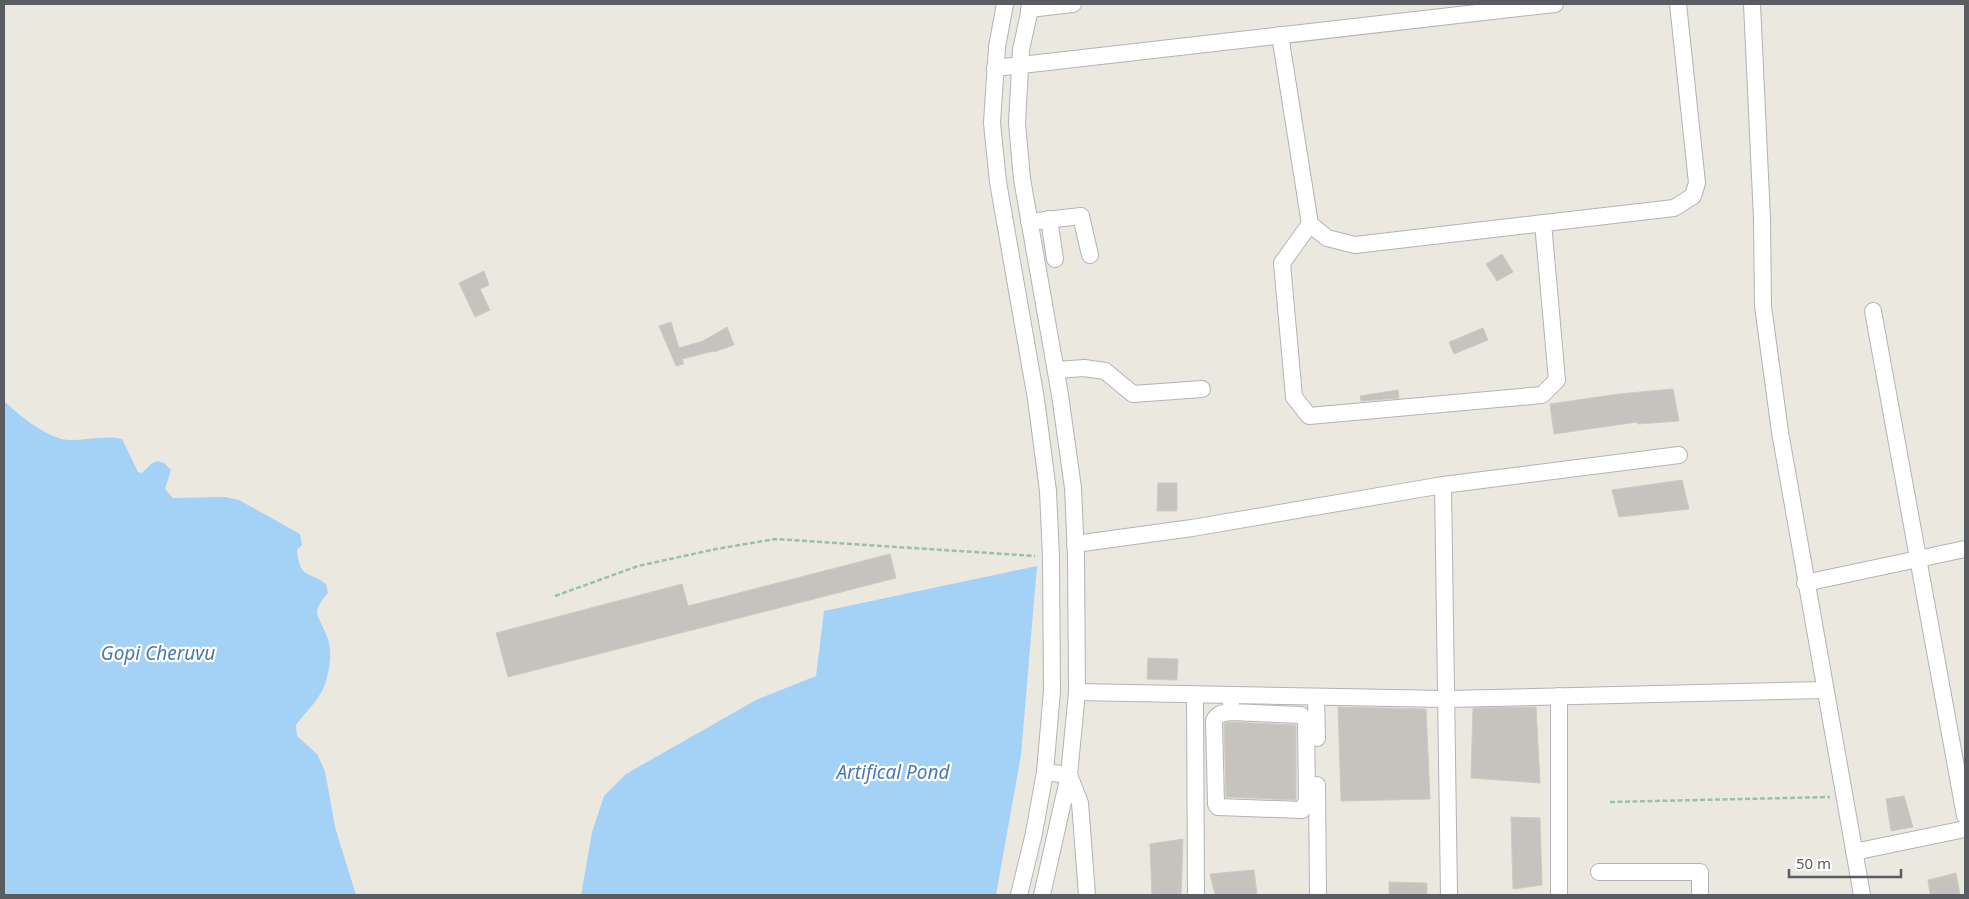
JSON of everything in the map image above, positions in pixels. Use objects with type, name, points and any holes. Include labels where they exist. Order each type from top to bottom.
[{"type":"street","points":[[1005,4],[996,47],[992,123],[998,182],[1036,399],[1048,490],[1051,557],[1052,691],[1045,772],[1034,833],[1019,895]]},
{"type":"street","points":[[1042,895],[1070,775],[1077,692],[1076,544],[1073,488],[1056,370],[1022,178],[1017,123],[1020,66],[1030,6],[1073,4]]},
{"type":"street","points":[[995,68],[1556,4]]},
{"type":"street","points":[[1280,35],[1310,224],[1328,238],[1355,245],[1674,208],[1693,196],[1697,183],[1678,4]]},
{"type":"street","points":[[1752,4],[1762,219],[1763,306],[1780,432],[1805,583],[1862,895]]},
{"type":"street","points":[[1029,222],[1081,216],[1090,255]]},
{"type":"street","points":[[1049,219],[1055,259]]},
{"type":"street","points":[[1310,224],[1282,263],[1294,397],[1309,416],[1542,395],[1557,380],[1543,223]]},
{"type":"street","points":[[1873,311],[1965,816]]},
{"type":"street","points":[[1056,370],[1084,368],[1105,371],[1133,394],[1202,389]]},
{"type":"street","points":[[1076,544],[1192,528],[1443,485],[1679,455]]},
{"type":"street","points":[[1443,485],[1448,699],[1449,895]]},
{"type":"street","points":[[1805,583],[1965,549]]},
{"type":"street","points":[[1077,692],[1195,695],[1231,704],[1282,714],[1301,715],[1306,721],[1307,802],[1302,810],[1218,807],[1216,804],[1214,721],[1216,716],[1231,704],[1281,696],[1448,699],[1825,690]]},
{"type":"street","points":[[1195,695],[1196,895]]},
{"type":"street","points":[[1281,696],[1282,714]]},
{"type":"street","points":[[1559,696],[1559,895]]},
{"type":"street","points":[[1316,697],[1318,895]]},
{"type":"street","points":[[1045,772],[1070,775]]},
{"type":"street","points":[[1070,775],[1080,803],[1087,895]]},
{"type":"street","points":[[1854,852],[1965,829]]},
{"type":"street","points":[[1599,872],[1700,872],[1700,895]]},
{"type":"path","points":[[555,596],[638,566],[716,549],[775,539],[1051,557]]},
{"type":"path","points":[[1610,802],[1844,796]]},
{"type":"water","name":"Gopi Cheruvu","points":[[4,401],[35,426],[63,439],[77,440],[110,437],[122,439],[138,472],[142,473],[152,463],[158,461],[164,463],[171,470],[165,489],[173,498],[225,497],[239,500],[300,534],[302,545],[297,550],[300,566],[306,573],[326,584],[328,593],[319,605],[317,613],[328,639],[330,655],[325,684],[319,697],[296,725],[297,736],[317,754],[325,771],[335,827],[356,895],[4,895]]},
{"type":"water","name":"Artifical Pond","points":[[1037,566],[1021,755],[996,895],[581,895],[592,832],[604,796],[626,774],[756,700],[816,676],[824,611]]},
{"type":"building","points":[[1502,254],[1513,272],[1497,281],[1486,264]]},
{"type":"building","points":[[484,271],[489,285],[480,289],[490,310],[475,317],[459,283]]},
{"type":"building","points":[[671,322],[679,348],[703,341],[727,327],[734,345],[714,352],[682,359],[684,364],[676,366],[659,326]]},
{"type":"building","points":[[1483,328],[1488,340],[1454,354],[1449,342]]},
{"type":"building","points":[[1673,389],[1679,421],[1638,424],[1637,422],[1554,434],[1550,404],[1619,394]]},
{"type":"building","points":[[1398,390],[1399,398],[1361,401],[1360,396]]},
{"type":"building","points":[[1682,480],[1689,509],[1619,517],[1612,490]]},
{"type":"building","points":[[1158,483],[1177,483],[1177,511],[1157,511]]},
{"type":"building","points":[[890,554],[896,578],[508,677],[496,633],[682,584],[688,606]]},
{"type":"building","points":[[1148,658],[1178,659],[1177,680],[1147,679]]},
{"type":"building","points":[[1338,707],[1426,709],[1430,799],[1341,801]]},
{"type":"building","points":[[1536,707],[1540,783],[1471,778],[1473,708]]},
{"type":"building","points":[[1224,723],[1296,725],[1296,800],[1226,797]]},
{"type":"building","points":[[1904,796],[1913,827],[1891,831],[1886,799]]},
{"type":"building","points":[[1511,817],[1540,818],[1542,885],[1513,889]]},
{"type":"building","points":[[1183,839],[1181,895],[1152,895],[1150,844]]},
{"type":"building","points":[[1254,870],[1257,895],[1215,895],[1210,874]]},
{"type":"building","points":[[1956,873],[1960,895],[1930,895],[1928,880]]},
{"type":"building","points":[[1389,882],[1427,883],[1427,895],[1389,895]]}]
